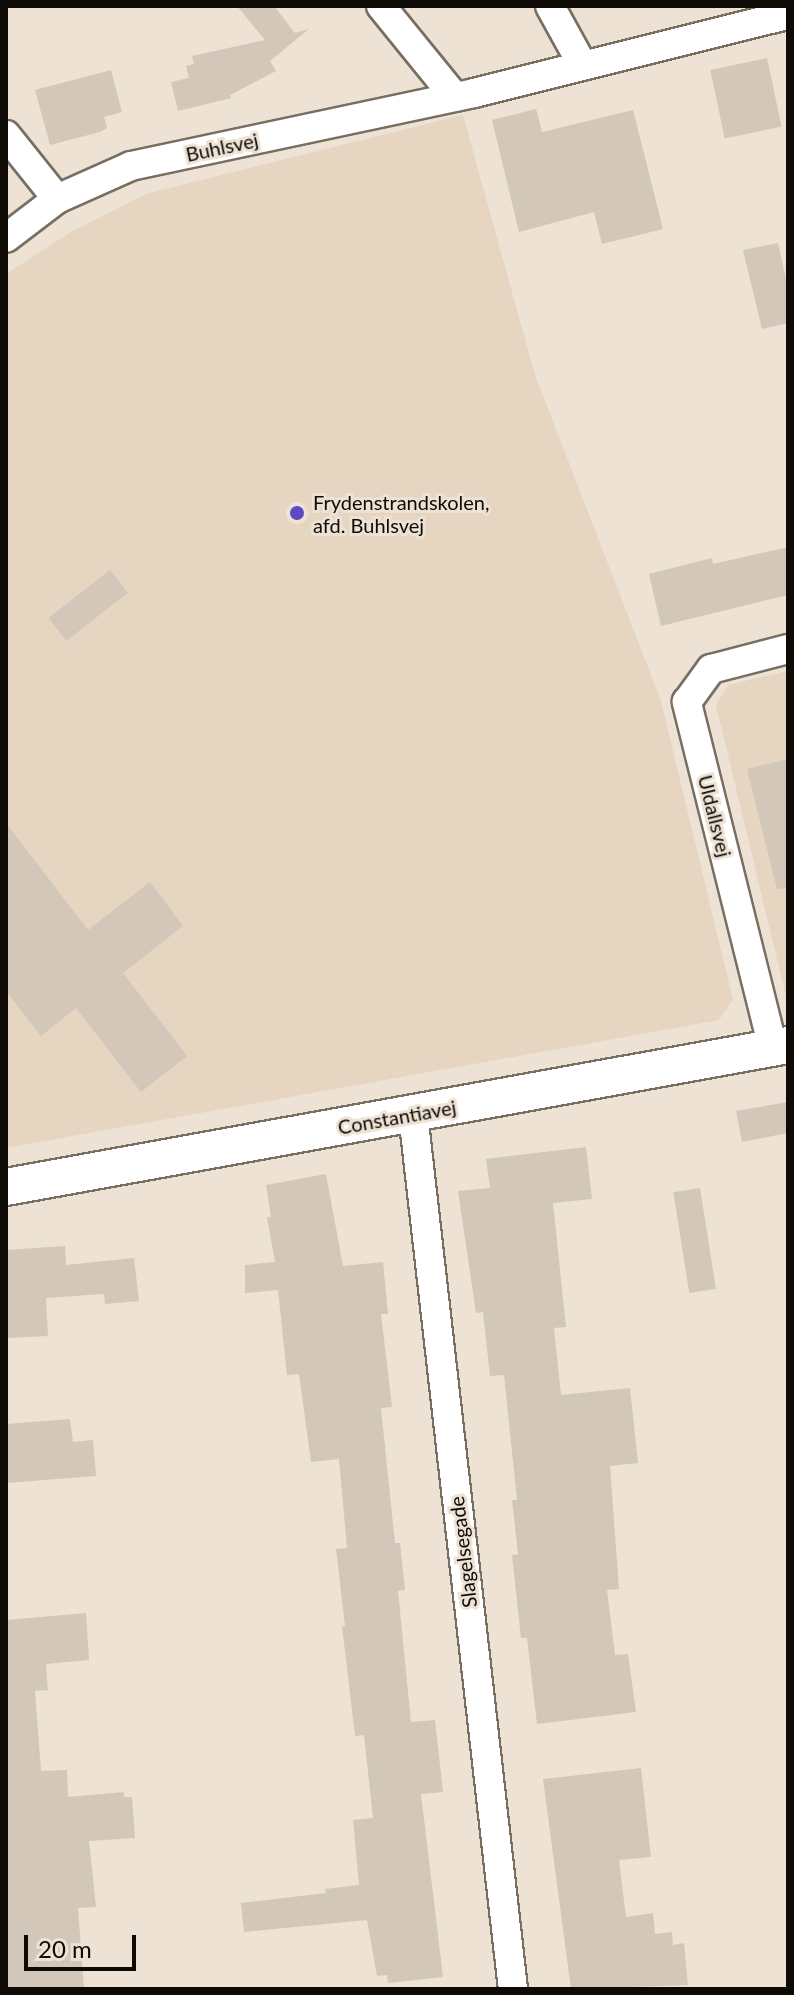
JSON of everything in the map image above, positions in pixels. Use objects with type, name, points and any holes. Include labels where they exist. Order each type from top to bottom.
[{"type":"street","points":[[381,6],[455,97]]},
{"type":"street","points":[[550,6],[583,66]]},
{"type":"street","name":"Buhlsvej","points":[[6,238],[57,199],[131,166],[455,97],[788,15]]},
{"type":"street","points":[[6,135],[57,199]]},
{"type":"street","name":"Uldallsvej","points":[[780,1047],[687,702],[711,669],[788,649]]},
{"type":"street","name":"Constantiavej","points":[[6,1187],[780,1047]]},
{"type":"street","name":"Slagelsegade","points":[[413,1114],[513,1989]]},
{"type":"shaded area","name":"Frydenstrandskolen, afd. Buhlsvej","points":[[463,115],[535,375],[661,701],[733,1000],[719,1020],[6,1148],[6,274],[71,232],[146,194]]},
{"type":"shaded area","points":[[788,671],[788,1005],[716,705],[728,685]]},
{"type":"building","points":[[237,6],[274,6],[295,33],[309,29],[270,61],[276,71],[230,95],[231,98],[178,111],[171,82],[189,78],[186,66],[194,64],[192,56],[265,40]]},
{"type":"building","points":[[767,58],[782,126],[725,139],[710,70]]},
{"type":"building","points":[[111,70],[122,112],[104,117],[107,128],[100,132],[50,145],[35,90]]},
{"type":"building","points":[[536,109],[542,132],[633,110],[663,229],[602,244],[594,212],[519,232],[492,120]]},
{"type":"building","points":[[778,243],[788,288],[788,323],[762,329],[743,250]]},
{"type":"building","points":[[788,547],[788,595],[661,626],[649,574],[712,558],[713,564]]},
{"type":"building","points":[[110,570],[128,593],[66,641],[49,618]]},
{"type":"building","points":[[788,759],[788,888],[777,889],[747,769]]},
{"type":"building","points":[[6,823],[88,930],[150,882],[183,926],[123,973],[187,1056],[141,1092],[76,1008],[41,1036],[6,991]]},
{"type":"building","points":[[788,1102],[788,1133],[742,1142],[736,1111]]},
{"type":"building","points":[[586,1147],[592,1199],[553,1203],[566,1327],[554,1328],[561,1395],[630,1388],[638,1463],[610,1466],[619,1589],[607,1590],[615,1655],[628,1654],[636,1712],[537,1724],[527,1638],[521,1638],[512,1555],[518,1554],[512,1500],[517,1500],[504,1375],[490,1376],[483,1312],[476,1313],[458,1191],[490,1188],[486,1159]]},
{"type":"building","points":[[326,1174],[343,1266],[383,1262],[388,1314],[381,1314],[392,1407],[381,1408],[395,1543],[400,1543],[405,1590],[398,1591],[411,1722],[435,1720],[443,1792],[421,1794],[443,1977],[388,1983],[387,1975],[377,1976],[367,1920],[244,1932],[241,1903],[326,1893],[325,1889],[359,1885],[353,1820],[373,1818],[364,1735],[355,1736],[342,1626],[345,1626],[336,1549],[347,1548],[339,1459],[311,1462],[299,1374],[287,1375],[278,1290],[245,1293],[245,1265],[275,1262],[267,1217],[271,1217],[266,1185]]},
{"type":"building","points":[[700,1188],[716,1289],[689,1293],[673,1192]]},
{"type":"building","points":[[65,1246],[66,1265],[134,1258],[139,1301],[105,1304],[104,1294],[46,1298],[48,1336],[6,1338],[6,1250]]},
{"type":"building","points":[[70,1419],[73,1442],[93,1440],[96,1476],[6,1483],[6,1424]]},
{"type":"building","points":[[86,1613],[89,1660],[46,1664],[48,1690],[35,1691],[41,1771],[67,1770],[68,1797],[124,1792],[124,1797],[132,1797],[135,1838],[89,1841],[96,1907],[78,1908],[84,1989],[6,1989],[6,1620]]},
{"type":"building","points":[[641,1768],[651,1857],[619,1860],[626,1917],[653,1913],[655,1934],[672,1932],[673,1945],[684,1943],[688,1985],[571,1989],[543,1779]]},
{"type":"place","name":"Frydenstrandskolen, afd. Buhlsvej","points":[[297,513]]}]
